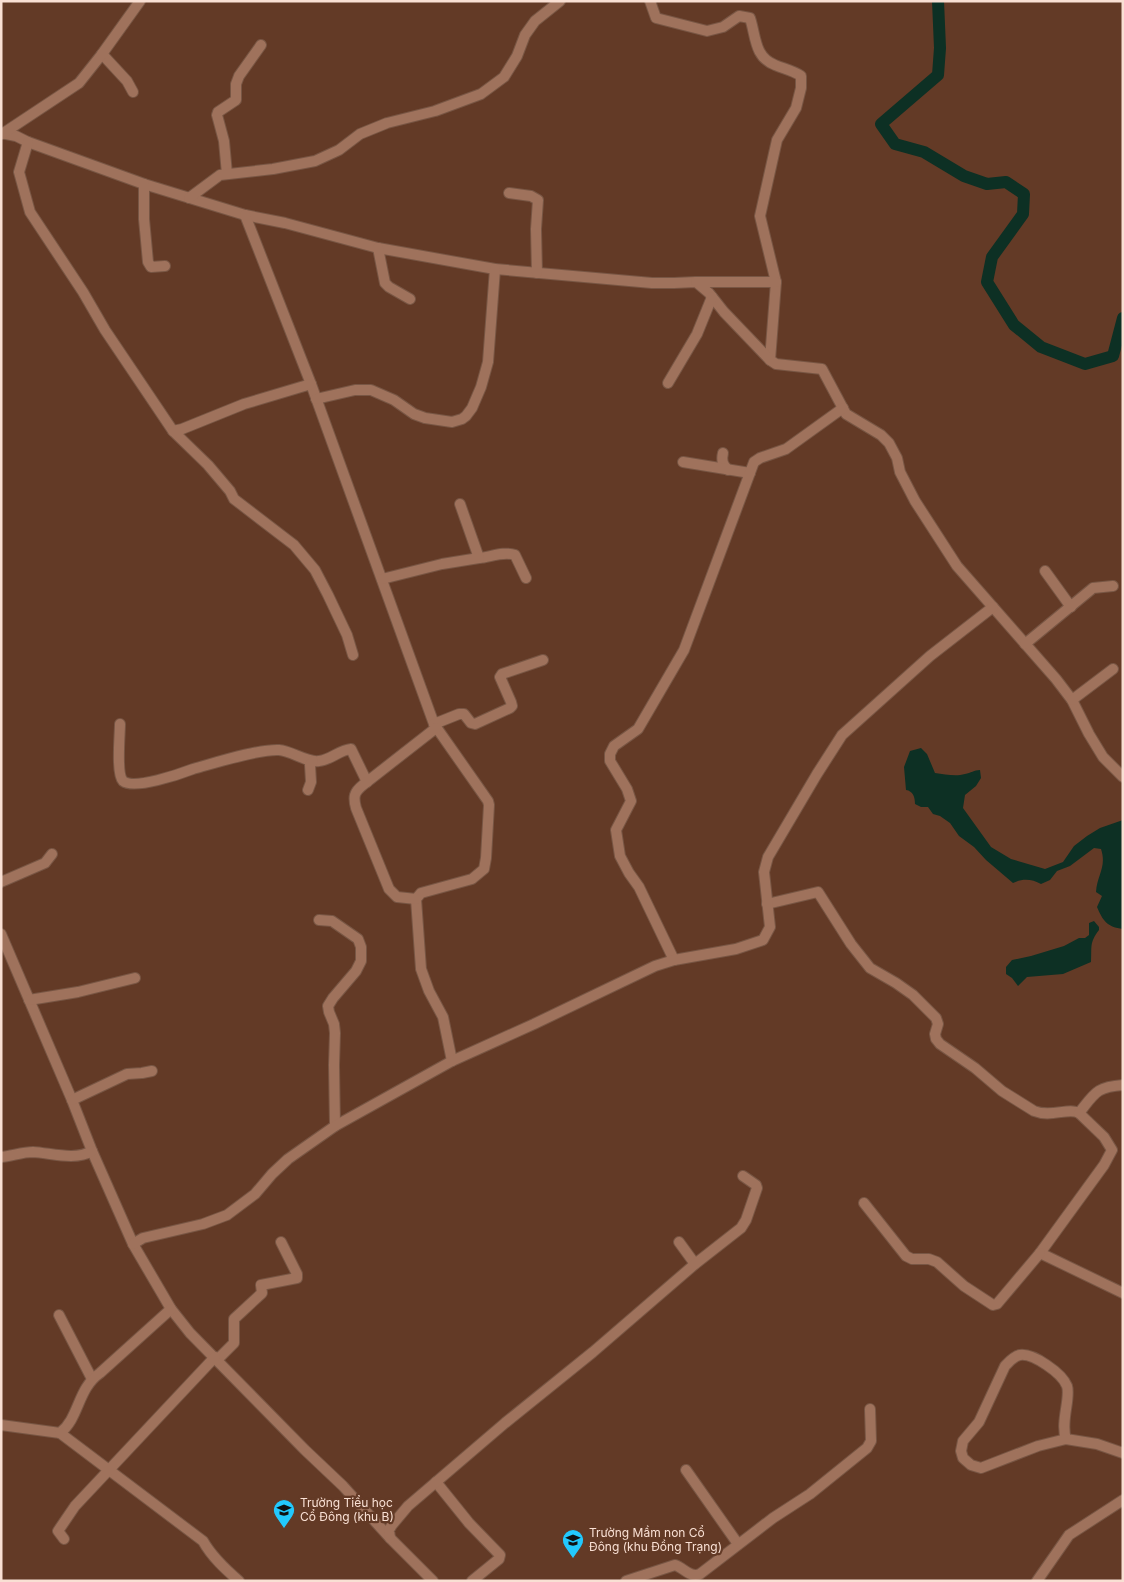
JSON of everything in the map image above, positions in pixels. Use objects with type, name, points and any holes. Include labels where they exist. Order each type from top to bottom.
[{"type":"street","points":[[2,133],[79,83],[140,1]]},
{"type":"street","points":[[189,198],[220,175],[273,169],[315,161],[340,150],[360,134],[386,124],[435,111],[481,94],[504,77],[517,56],[525,35],[535,21],[560,1]]},
{"type":"street","points":[[650,1],[656,18],[707,31],[723,27],[738,16],[750,18],[757,47],[766,62],[793,70],[801,76],[801,88],[796,108],[777,140],[760,216],[776,282],[770,360]]},
{"type":"street","points":[[227,174],[224,141],[217,115],[218,112],[236,100],[236,84],[239,76],[261,45]]},
{"type":"street","points":[[102,54],[127,81],[134,92]]},
{"type":"street","points":[[2,133],[16,136],[144,184],[189,198],[245,215],[285,223],[378,248],[495,269],[652,283],[776,282]]},
{"type":"street","points":[[28,142],[20,172],[30,212],[83,292],[104,330],[173,431],[208,465],[234,499],[294,545],[315,570],[347,636],[352,655]]},
{"type":"street","points":[[144,184],[144,219],[148,262],[151,266],[165,266]]},
{"type":"street","points":[[509,193],[531,196],[538,200],[537,273]]},
{"type":"street","points":[[245,215],[311,384],[435,726],[488,801],[490,809],[484,868],[472,879],[421,893],[416,899],[420,969],[443,1017],[452,1061]]},
{"type":"street","points":[[378,248],[385,283],[410,299]]},
{"type":"street","points":[[316,399],[355,390],[370,390],[394,400],[414,414],[425,418],[452,422],[462,419],[472,408],[481,387],[488,362],[495,269]]},
{"type":"street","points":[[696,282],[770,360],[776,364],[822,369],[846,414],[881,435],[889,443],[897,458],[900,472],[915,501],[957,566],[1056,679],[1072,700],[1103,757],[1123,777]]},
{"type":"street","points":[[668,383],[698,334],[712,298]]},
{"type":"street","points":[[173,431],[244,404],[311,384]]},
{"type":"street","points":[[674,960],[639,887],[620,856],[616,830],[631,801],[627,790],[610,761],[610,754],[617,743],[638,729],[681,658],[756,460],[786,449],[843,408]]},
{"type":"street","points":[[723,454],[723,465],[728,470]]},
{"type":"street","points":[[683,462],[750,474]]},
{"type":"street","points":[[460,504],[479,558]]},
{"type":"street","points":[[382,579],[442,564],[503,553],[515,555],[526,578]]},
{"type":"street","points":[[1045,571],[1071,607]]},
{"type":"street","points":[[1025,644],[1093,588],[1113,586]]},
{"type":"street","points":[[134,1244],[143,1238],[203,1224],[227,1215],[255,1194],[288,1159],[335,1126],[452,1061],[655,966],[674,960],[736,949],[762,940],[770,926],[764,872],[768,857],[838,740],[855,722],[930,656],[993,607]]},
{"type":"street","points":[[416,899],[397,897],[386,884],[354,800],[355,793],[435,726],[459,714],[464,714],[471,723],[475,724],[510,708],[512,706],[511,702],[501,682],[500,677],[502,674],[543,660]]},
{"type":"street","points":[[1072,700],[1113,669]]},
{"type":"street","points":[[120,724],[120,775],[124,781],[130,783],[143,783],[166,778],[211,764],[269,751],[285,751],[318,762],[344,750],[351,749],[367,782]]},
{"type":"street","points":[[308,790],[311,782],[310,765],[312,761]]},
{"type":"street","points":[[1,882],[45,863],[52,854]]},
{"type":"street","points":[[767,904],[818,892],[851,944],[870,968],[913,995],[936,1018],[938,1024],[935,1034],[936,1039],[943,1047],[975,1068],[1002,1091],[1034,1111],[1052,1114],[1077,1111],[1109,1143],[1112,1150],[1040,1253],[997,1304],[993,1305],[964,1286],[937,1262],[929,1259],[912,1259],[906,1256],[864,1203]]},
{"type":"street","points":[[319,920],[332,921],[358,939],[361,946],[360,961],[356,971],[328,1006],[335,1033],[335,1126]]},
{"type":"street","points":[[1,934],[92,1151],[134,1244],[171,1309],[190,1333],[343,1486],[390,1538],[433,1581]]},
{"type":"street","points":[[29,1000],[78,992],[134,978]]},
{"type":"street","points":[[72,1100],[127,1074],[152,1070]]},
{"type":"street","points":[[1080,1113],[1095,1092],[1107,1086],[1123,1085]]},
{"type":"street","points":[[1,1157],[34,1152],[86,1155],[92,1151]]},
{"type":"street","points":[[390,1538],[389,1530],[408,1506],[593,1352],[695,1264],[741,1228],[746,1220],[757,1188],[743,1176]]},
{"type":"street","points":[[64,1539],[58,1533],[59,1528],[75,1506],[108,1469],[216,1358],[234,1343],[234,1319],[262,1293],[261,1285],[297,1278],[297,1274],[281,1242]]},
{"type":"street","points":[[679,1242],[695,1264]]},
{"type":"street","points":[[1040,1253],[1123,1293]]},
{"type":"street","points":[[60,1433],[68,1427],[80,1398],[92,1379],[171,1309]]},
{"type":"street","points":[[59,1315],[92,1379]]},
{"type":"street","points":[[1066,1439],[1063,1431],[1067,1387],[1063,1379],[1035,1358],[1019,1355],[1004,1366],[979,1422],[964,1441],[961,1451],[963,1458],[971,1465],[982,1468],[1038,1446],[1066,1439],[1097,1444],[1123,1454]]},
{"type":"street","points":[[626,1581],[675,1565],[696,1576],[773,1518],[810,1494],[867,1448],[871,1441],[870,1409]]},
{"type":"street","points":[[1,1425],[60,1433],[203,1541],[215,1559],[239,1581]]},
{"type":"street","points":[[686,1470],[738,1544]]},
{"type":"street","points":[[436,1482],[469,1523],[500,1555],[499,1559],[472,1581]]},
{"type":"street","points":[[1038,1581],[1069,1535],[1123,1500]]},
{"type":"shaded area","points":[[921,748],[927,754],[935,773],[958,775],[980,770],[981,778],[976,786],[965,795],[963,808],[991,847],[1011,859],[1045,869],[1063,862],[1074,846],[1087,836],[1100,828],[1123,820],[1123,929],[1109,925],[1101,916],[1097,907],[1102,896],[1096,892],[1103,861],[1101,849],[1094,848],[1070,866],[1057,871],[1050,880],[1041,884],[1027,880],[1013,883],[974,847],[959,836],[950,823],[940,816],[933,814],[928,807],[921,807],[915,804],[913,795],[906,790],[904,767],[910,751]]},
{"type":"shaded area","points":[[1094,921],[1099,930],[1092,942],[1091,962],[1063,974],[1027,977],[1018,986],[1006,974],[1006,967],[1012,960],[1064,946],[1079,938],[1085,938],[1089,935],[1089,923]]},
{"type":"waterway","points":[[938,1],[940,48],[938,75],[881,124],[895,144],[924,152],[964,176],[987,184],[1006,182],[1024,194],[1023,214],[992,257],[987,282],[1014,325],[1041,347],[1085,364],[1113,356],[1123,318]]},
{"type":"place","name":"Trường Tiểu học Cổ Đông (khu B)","points":[[284,1529]]},
{"type":"place","name":"Trường Mầm non Cổ Đông (khu Đồng Trạng)","points":[[573,1559]]}]
